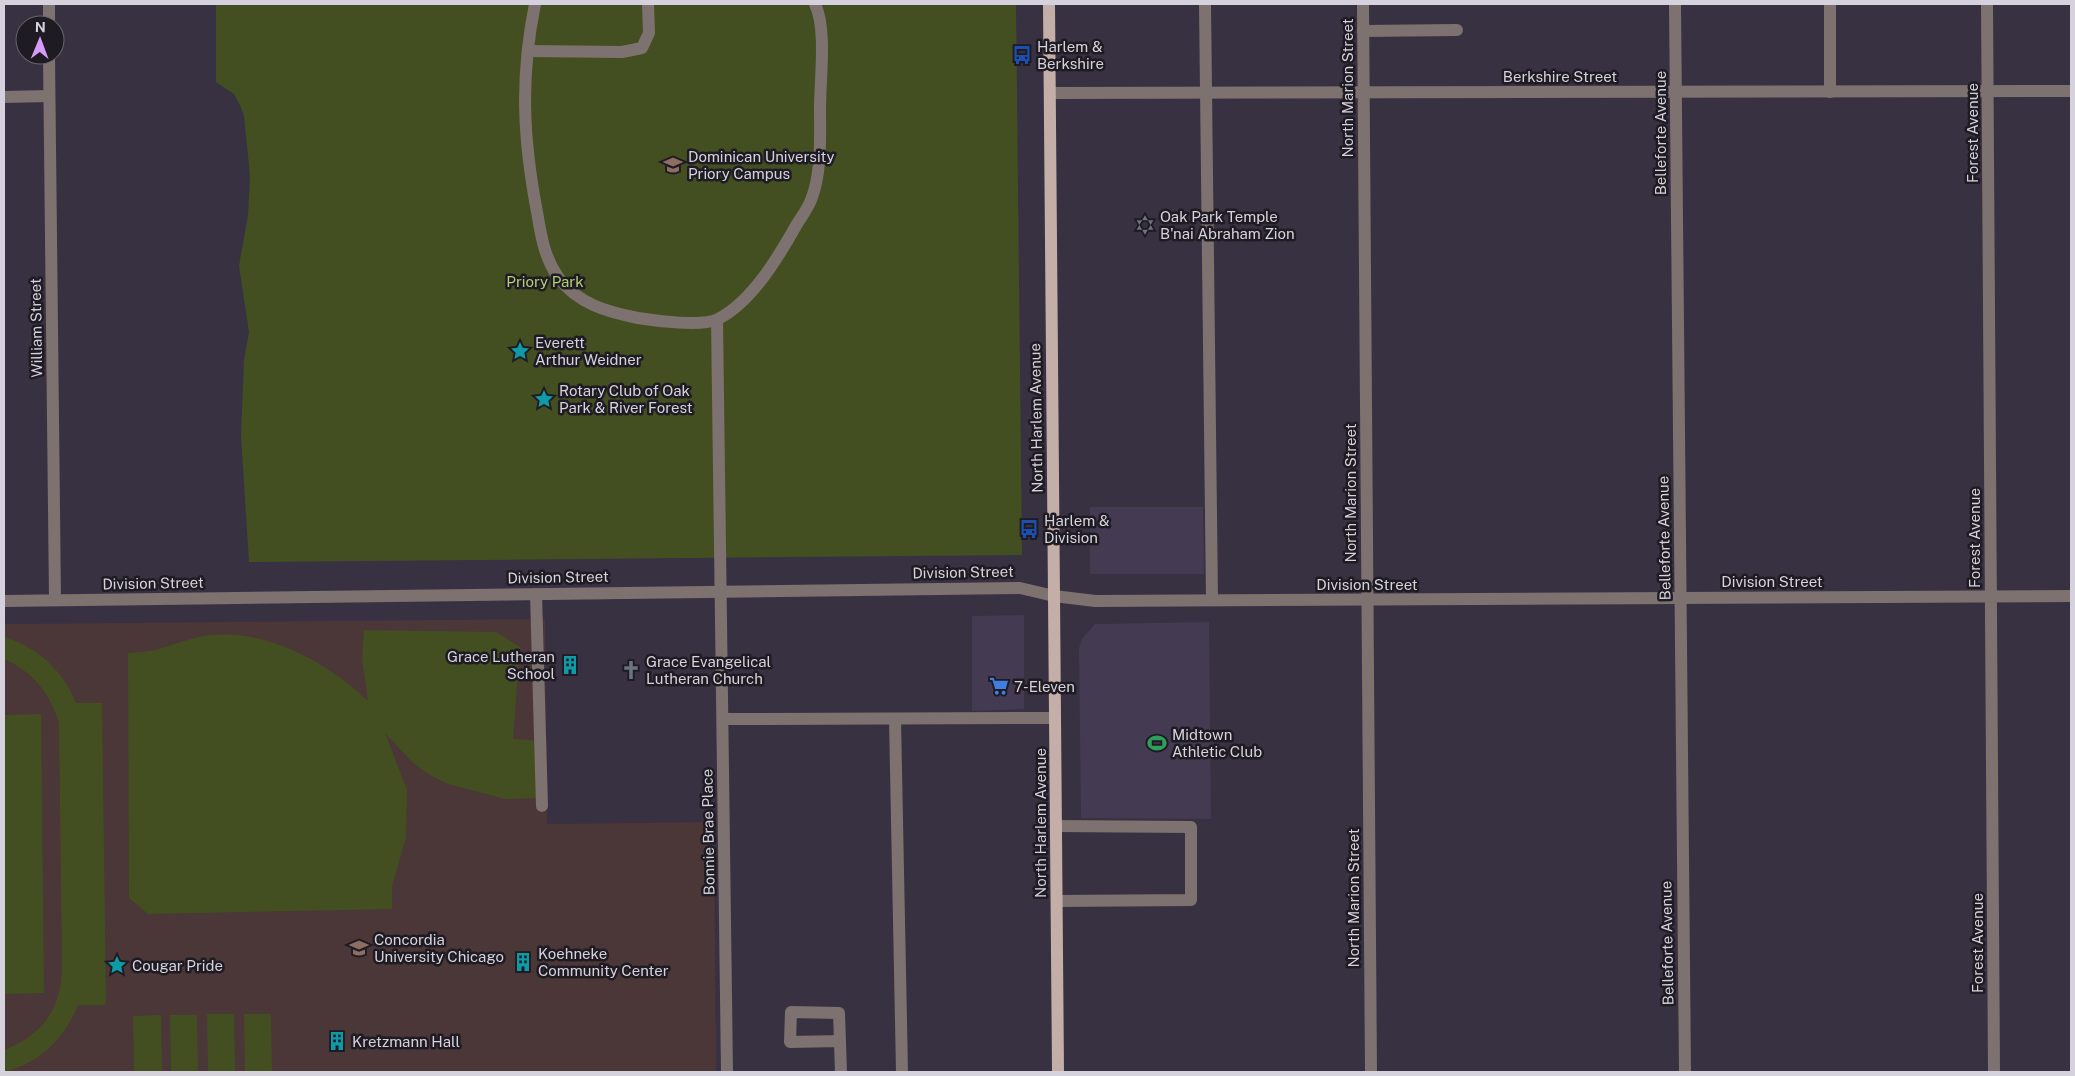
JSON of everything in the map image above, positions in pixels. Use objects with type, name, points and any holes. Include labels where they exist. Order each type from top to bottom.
[{"type":"main road","name":"North Harlem Avenue","points":[[1049,4],[1058,1072]]},
{"type":"street","points":[[535,4],[524,83],[529,171],[544,250],[558,276],[574,294],[596,308],[660,321],[690,323],[717,320],[742,301],[775,264],[811,200],[820,151],[821,48],[819,12],[814,4]]},
{"type":"street","points":[[528,51],[622,52],[642,48],[649,33],[648,4]]},
{"type":"street","points":[[1205,4],[1212,600]]},
{"type":"street","name":"North Marion Street","points":[[1362,4],[1371,1072]]},
{"type":"street","name":"Belleforte Avenue","points":[[1675,4],[1685,1072]]},
{"type":"street","points":[[1830,4],[1830,92]]},
{"type":"street","name":"Forest Avenue","points":[[1987,4],[1994,1072]]},
{"type":"street","points":[[1363,31],[1457,30]]},
{"type":"street","name":"William Street","points":[[49,65],[54,600]]},
{"type":"street","name":"Berkshire Street","points":[[1050,94],[2071,91]]},
{"type":"street","points":[[4,97],[49,96]]},
{"type":"street","name":"Bonnie Brae Place","points":[[717,320],[727,1072]]},
{"type":"street","name":"Division Street","points":[[4,601],[1020,588],[1054,596],[1095,601],[2071,596]]},
{"type":"street","points":[[536,594],[542,806]]},
{"type":"street","points":[[723,719],[1055,718]]},
{"type":"street","points":[[895,719],[902,1072]]},
{"type":"street","points":[[1056,826],[1191,827],[1191,900],[1057,901]]},
{"type":"street","points":[[840,1041],[841,1072]]},
{"type":"shaded area","points":[[1090,507],[1203,507],[1204,574],[1090,574]]},
{"type":"shaded area","points":[[1024,615],[1024,709],[972,711],[972,616]]},
{"type":"shaded area","name":"Concordia University Chicago","points":[[545,619],[547,824],[714,822],[716,1072],[4,1072],[4,624]]},
{"type":"shaded area","points":[[1209,622],[1211,819],[1081,818],[1079,648],[1082,639],[1095,624]]},
{"type":"green space","name":"Priory Park","points":[[216,4],[1016,4],[1022,555],[249,562],[241,435],[244,360],[249,332],[239,266],[248,215],[250,176],[244,116],[234,94],[216,82]]},
{"type":"green space","points":[[364,630],[496,632],[520,647],[513,739],[532,740],[540,746],[540,798],[505,799],[448,784],[430,775],[413,763],[385,733],[407,790],[406,837],[392,886],[392,909],[148,914],[129,898],[128,653],[155,650],[199,637],[222,635],[246,636],[291,649],[312,660],[332,672],[368,701],[362,658]]},
{"type":"green space","points":[[4,637],[27,647],[48,661],[64,680],[76,703],[102,703],[106,1001],[104,1005],[78,1005],[66,1029],[49,1048],[29,1063],[4,1072],[4,1050],[29,1037],[47,1019],[58,996],[62,968],[59,723],[51,702],[39,685],[24,670],[4,659]]},
{"type":"green space","points":[[41,714],[44,993],[4,994],[4,715]]},
{"type":"green space","points":[[207,1014],[234,1014],[235,1072],[208,1072]]},
{"type":"green space","points":[[244,1014],[271,1014],[272,1072],[245,1072]]},
{"type":"green space","points":[[161,1015],[162,1072],[134,1072],[133,1016]]},
{"type":"green space","points":[[170,1015],[197,1015],[198,1072],[171,1072]]},
{"type":"place","name":"Harlem & Berkshire","points":[[1022,55]]},
{"type":"place","name":"Dominican University Priory Campus","points":[[673,165]]},
{"type":"place","name":"Oak Park Temple B'nai Abraham Zion","points":[[1145,225]]},
{"type":"place","name":"Everett Arthur Weidner","points":[[520,351]]},
{"type":"place","name":"Rotary Club of Oak Park & River Forest","points":[[544,399]]},
{"type":"place","name":"Harlem & Division","points":[[1029,529]]},
{"type":"place","name":"Grace Lutheran School","points":[[570,665]]},
{"type":"place","name":"Grace Evangelical Lutheran Church","points":[[631,670]]},
{"type":"place","name":"7-Eleven","points":[[999,686]]},
{"type":"place","name":"Midtown Athletic Club","points":[[1157,743]]},
{"type":"place","name":"Concordia University Chicago","points":[[359,948]]},
{"type":"place","name":"Koehneke Community Center","points":[[523,962]]},
{"type":"place","name":"Cougar Pride","points":[[117,965]]},
{"type":"place","name":"Kretzmann Hall","points":[[337,1041]]}]
